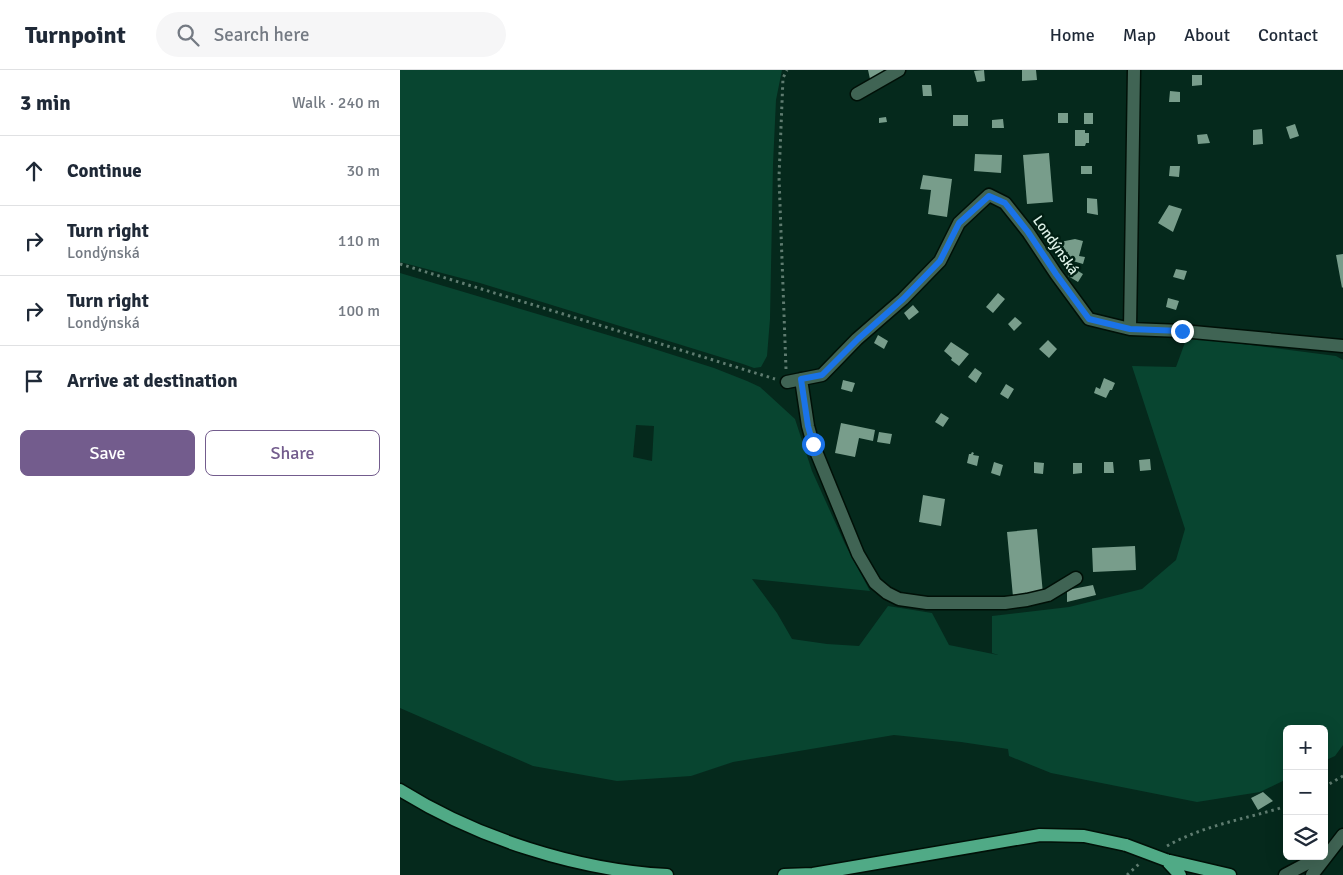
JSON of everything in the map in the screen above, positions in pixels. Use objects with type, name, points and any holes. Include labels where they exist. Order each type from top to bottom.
[{"type":"main road","points":[[400,790],[455,821],[512,843],[576,862],[646,874],[667,875]]},
{"type":"main road","points":[[784,875],[813,874],[1040,836],[1084,836],[1126,845],[1230,875]]},
{"type":"main road","points":[[1163,855],[1180,875]]},
{"type":"street","points":[[858,94],[899,70]]},
{"type":"street","points":[[1130,329],[1134,70]]},
{"type":"street","name":"Londýnská","points":[[787,382],[822,375],[858,339],[903,299],[940,261],[959,223],[989,196],[1005,203],[1023,225],[1089,319],[1130,329],[1182,331],[1343,346]]},
{"type":"street","points":[[801,379],[808,426],[813,444],[858,554],[875,583],[887,593],[900,599],[927,603],[1005,603],[1048,595],[1076,578]]},
{"type":"street","points":[[1328,851],[1343,834]]},
{"type":"street","points":[[1285,875],[1314,860]]},
{"type":"street","points":[[1312,875],[1321,860]]},
{"type":"path","points":[[400,264],[787,382],[780,177],[783,78],[787,70]]},
{"type":"path","points":[[1328,785],[1343,776]]},
{"type":"path","points":[[1163,855],[1181,838],[1227,822],[1283,807]]},
{"type":"path","points":[[1127,875],[1146,858]]},
{"type":"green space","points":[[400,70],[782,70],[776,100],[770,319],[767,356],[761,367],[754,368],[480,283],[400,262]]},
{"type":"green space","points":[[400,273],[648,347],[714,368],[760,387],[795,419],[812,471],[845,544],[870,591],[752,579],[777,613],[792,639],[827,644],[859,646],[888,606],[932,613],[949,645],[998,655],[992,653],[992,616],[1069,607],[1142,589],[1176,560],[1185,529],[1132,366],[1176,367],[1187,337],[1336,356],[1343,360],[1343,745],[1335,756],[1328,759],[1328,725],[1283,725],[1283,781],[1260,792],[1197,802],[1051,773],[1009,756],[1008,749],[894,735],[733,762],[691,776],[617,781],[533,766],[400,708]],"holes":[[[636,425],[654,426],[652,461],[633,457]]]},
{"type":"building","points":[[868,70],[885,70],[887,73],[870,79]]},
{"type":"building","points":[[984,70],[985,81],[977,82],[974,71]]},
{"type":"building","points":[[1022,70],[1036,70],[1037,80],[1022,81]]},
{"type":"building","points":[[1192,75],[1202,75],[1202,85],[1192,86]]},
{"type":"building","points":[[922,85],[931,85],[932,96],[923,96]]},
{"type":"building","points":[[1170,91],[1180,92],[1180,102],[1169,102]]},
{"type":"building","points":[[1058,113],[1068,113],[1068,123],[1058,123]]},
{"type":"building","points":[[1084,113],[1093,113],[1093,124],[1084,124]]},
{"type":"building","points":[[953,115],[968,115],[968,126],[953,126]]},
{"type":"building","points":[[886,117],[887,122],[879,123],[879,118]]},
{"type":"building","points":[[1003,119],[1004,128],[992,128],[992,120]]},
{"type":"building","points":[[1295,124],[1299,136],[1290,139],[1286,127]]},
{"type":"building","points":[[1262,129],[1263,144],[1253,145],[1253,130]]},
{"type":"building","points":[[1075,130],[1085,130],[1085,133],[1089,133],[1089,143],[1086,143],[1085,146],[1075,146]]},
{"type":"building","points":[[1207,134],[1210,143],[1198,144],[1197,135]]},
{"type":"building","points":[[1049,153],[1053,202],[1027,204],[1023,155]]},
{"type":"building","points":[[975,154],[1002,155],[1001,173],[974,171]]},
{"type":"building","points":[[1081,166],[1092,166],[1092,174],[1081,174]]},
{"type":"building","points":[[1170,166],[1180,166],[1179,177],[1169,176]]},
{"type":"building","points":[[923,175],[952,179],[947,217],[928,214],[931,190],[920,189]]},
{"type":"building","points":[[1087,198],[1097,199],[1098,215],[1087,213]]},
{"type":"building","points":[[1169,205],[1182,209],[1173,232],[1158,223]]},
{"type":"building","points":[[1075,239],[1083,241],[1079,256],[1085,257],[1083,264],[1066,259],[1068,252],[1063,251],[1064,248],[1060,242]]},
{"type":"building","points":[[1343,254],[1343,287],[1342,288],[1336,255]]},
{"type":"building","points":[[1073,268],[1083,274],[1078,282],[1068,276]]},
{"type":"building","points":[[1176,269],[1187,271],[1184,280],[1173,277]]},
{"type":"building","points":[[998,293],[1005,299],[993,313],[986,307]]},
{"type":"building","points":[[1168,298],[1179,301],[1176,310],[1166,307]]},
{"type":"building","points":[[913,305],[919,312],[909,320],[904,313]]},
{"type":"building","points":[[1015,317],[1022,323],[1014,331],[1008,324]]},
{"type":"building","points":[[878,335],[888,341],[884,349],[874,343]]},
{"type":"building","points":[[1048,340],[1057,349],[1049,358],[1039,349]]},
{"type":"building","points":[[951,342],[969,354],[959,366],[944,351]]},
{"type":"building","points":[[975,368],[982,373],[976,383],[968,377]]},
{"type":"building","points":[[1104,378],[1115,383],[1106,398],[1094,393],[1096,387],[1100,389]]},
{"type":"building","points":[[843,380],[855,383],[852,392],[841,389]]},
{"type":"building","points":[[1006,384],[1014,389],[1008,399],[1000,394]]},
{"type":"building","points":[[941,413],[949,418],[943,427],[935,422]]},
{"type":"building","points":[[841,423],[875,430],[873,441],[859,438],[855,457],[835,453]]},
{"type":"building","points":[[879,432],[892,434],[890,444],[877,442]]},
{"type":"building","points":[[974,453],[973,455],[979,456],[977,466],[967,463],[969,454]]},
{"type":"building","points":[[1150,459],[1151,470],[1140,471],[1139,460]]},
{"type":"building","points":[[994,462],[1003,465],[1000,476],[991,473]]},
{"type":"building","points":[[1034,462],[1044,463],[1043,474],[1034,473]]},
{"type":"building","points":[[1104,462],[1113,462],[1114,473],[1104,473]]},
{"type":"building","points":[[1073,463],[1082,463],[1082,473],[1073,474]]},
{"type":"building","points":[[923,495],[945,499],[941,526],[919,522]]},
{"type":"building","points":[[1037,529],[1043,594],[1013,597],[1007,532]]},
{"type":"building","points":[[1135,546],[1136,570],[1093,572],[1092,548]]},
{"type":"building","points":[[1093,585],[1096,595],[1067,602],[1067,590]]},
{"type":"building","points":[[1263,792],[1273,801],[1258,810],[1251,798]]},
{"type":"route","points":[[813,444],[808,426],[801,379],[822,375],[858,339],[903,299],[940,261],[959,223],[989,196],[1005,203],[1028,232],[1089,319],[1130,329],[1182,331]]}]
